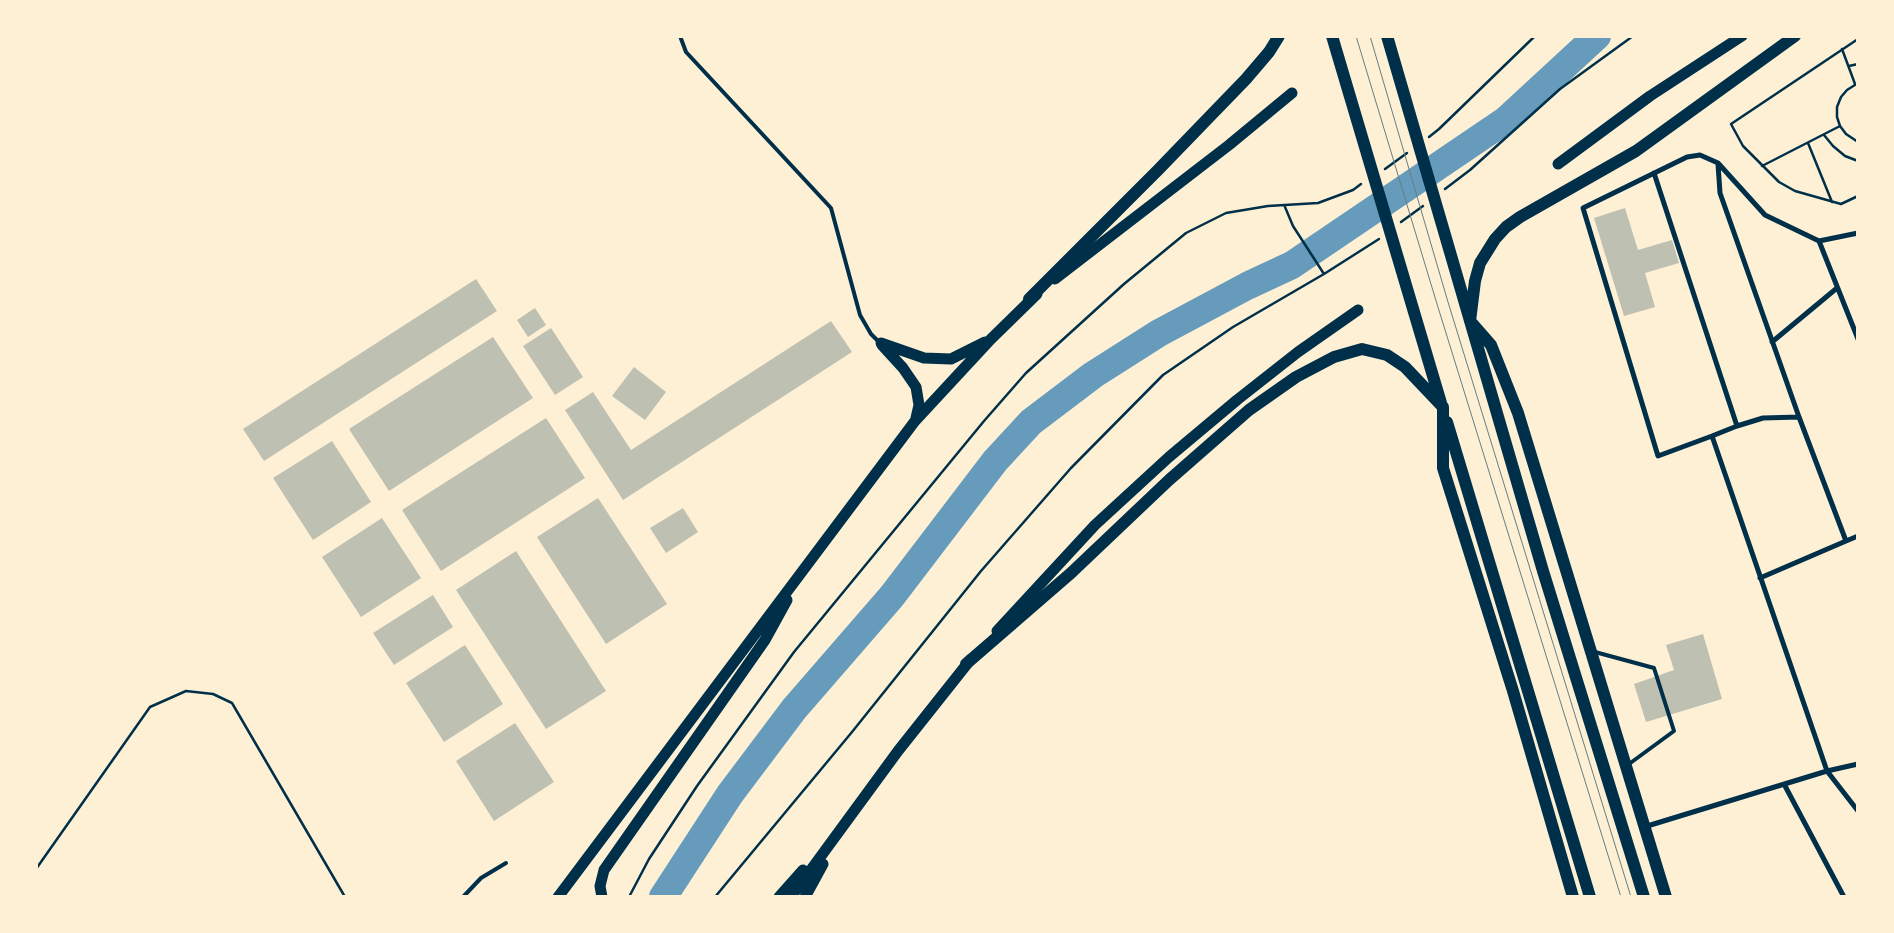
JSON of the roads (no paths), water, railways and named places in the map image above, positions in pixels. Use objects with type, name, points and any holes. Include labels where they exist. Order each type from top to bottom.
[{"type":"highway","points":[[1029,300],[1246,79],[1269,52],[1279,36]]},
{"type":"highway","points":[[1332,36],[1590,897]]},
{"type":"highway","points":[[1387,36],[1543,571],[1644,897]]},
{"type":"highway","points":[[1666,897],[1518,413],[1491,345],[1470,321],[1475,281],[1480,263],[1495,239],[1520,217],[1636,151],[1795,36]]},
{"type":"highway","points":[[966,664],[1071,573],[1169,480],[1249,410],[1296,377],[1334,357],[1362,349],[1387,355],[1405,367],[1443,407],[1443,468],[1513,691],[1572,897]]},
{"type":"main road","points":[[1558,164],[1650,96],[1742,36]]},
{"type":"main road","points":[[558,897],[915,421],[1029,300],[1229,145],[1292,93]]},
{"type":"main road","points":[[791,897],[898,751],[966,664],[1095,525],[1237,400],[1290,358],[1358,310]]},
{"type":"main road","points":[[880,343],[924,358],[951,358],[991,339]]},
{"type":"main road","points":[[880,343],[903,368],[916,387],[919,405],[915,421]]},
{"type":"main road","points":[[602,897],[600,886],[604,870],[765,640],[807,563]]},
{"type":"main road","points":[[779,897],[846,824]]},
{"type":"main road","points":[[805,897],[846,824]]},
{"type":"street","points":[[1799,417],[1763,418],[1736,426],[1658,456],[1583,208],[1687,157],[1700,155],[1718,163],[1766,215],[1819,241],[1858,233]]},
{"type":"street","points":[[1718,163],[1720,193],[1799,417],[1846,541]]},
{"type":"street","points":[[1654,173],[1736,426]]},
{"type":"street","points":[[1819,241],[1858,339]]},
{"type":"street","points":[[1772,342],[1838,288]]},
{"type":"street","points":[[1712,436],[1827,771],[1858,811]]},
{"type":"street","points":[[1760,578],[1858,536]]},
{"type":"street","points":[[1644,827],[1827,771],[1858,764]]},
{"type":"street","points":[[1784,784],[1844,897]]},
{"type":"lane","points":[[680,36],[686,52],[830,208],[860,316],[880,343]]},
{"type":"lane","points":[[1591,651],[1654,668],[1674,731],[1625,767]]},
{"type":"lane","points":[[463,897],[482,878],[506,863]]},
{"type":"waterway","points":[[663,897],[730,794],[794,709],[892,596],[995,461],[1031,422],[1093,375],[1159,333],[1247,286],[1292,265],[1506,120],[1597,36]]},
{"type":"tram line","points":[[1356,36],[1621,897]]},
{"type":"tram line","points":[[1370,36],[1448,302],[1631,897]]}]
